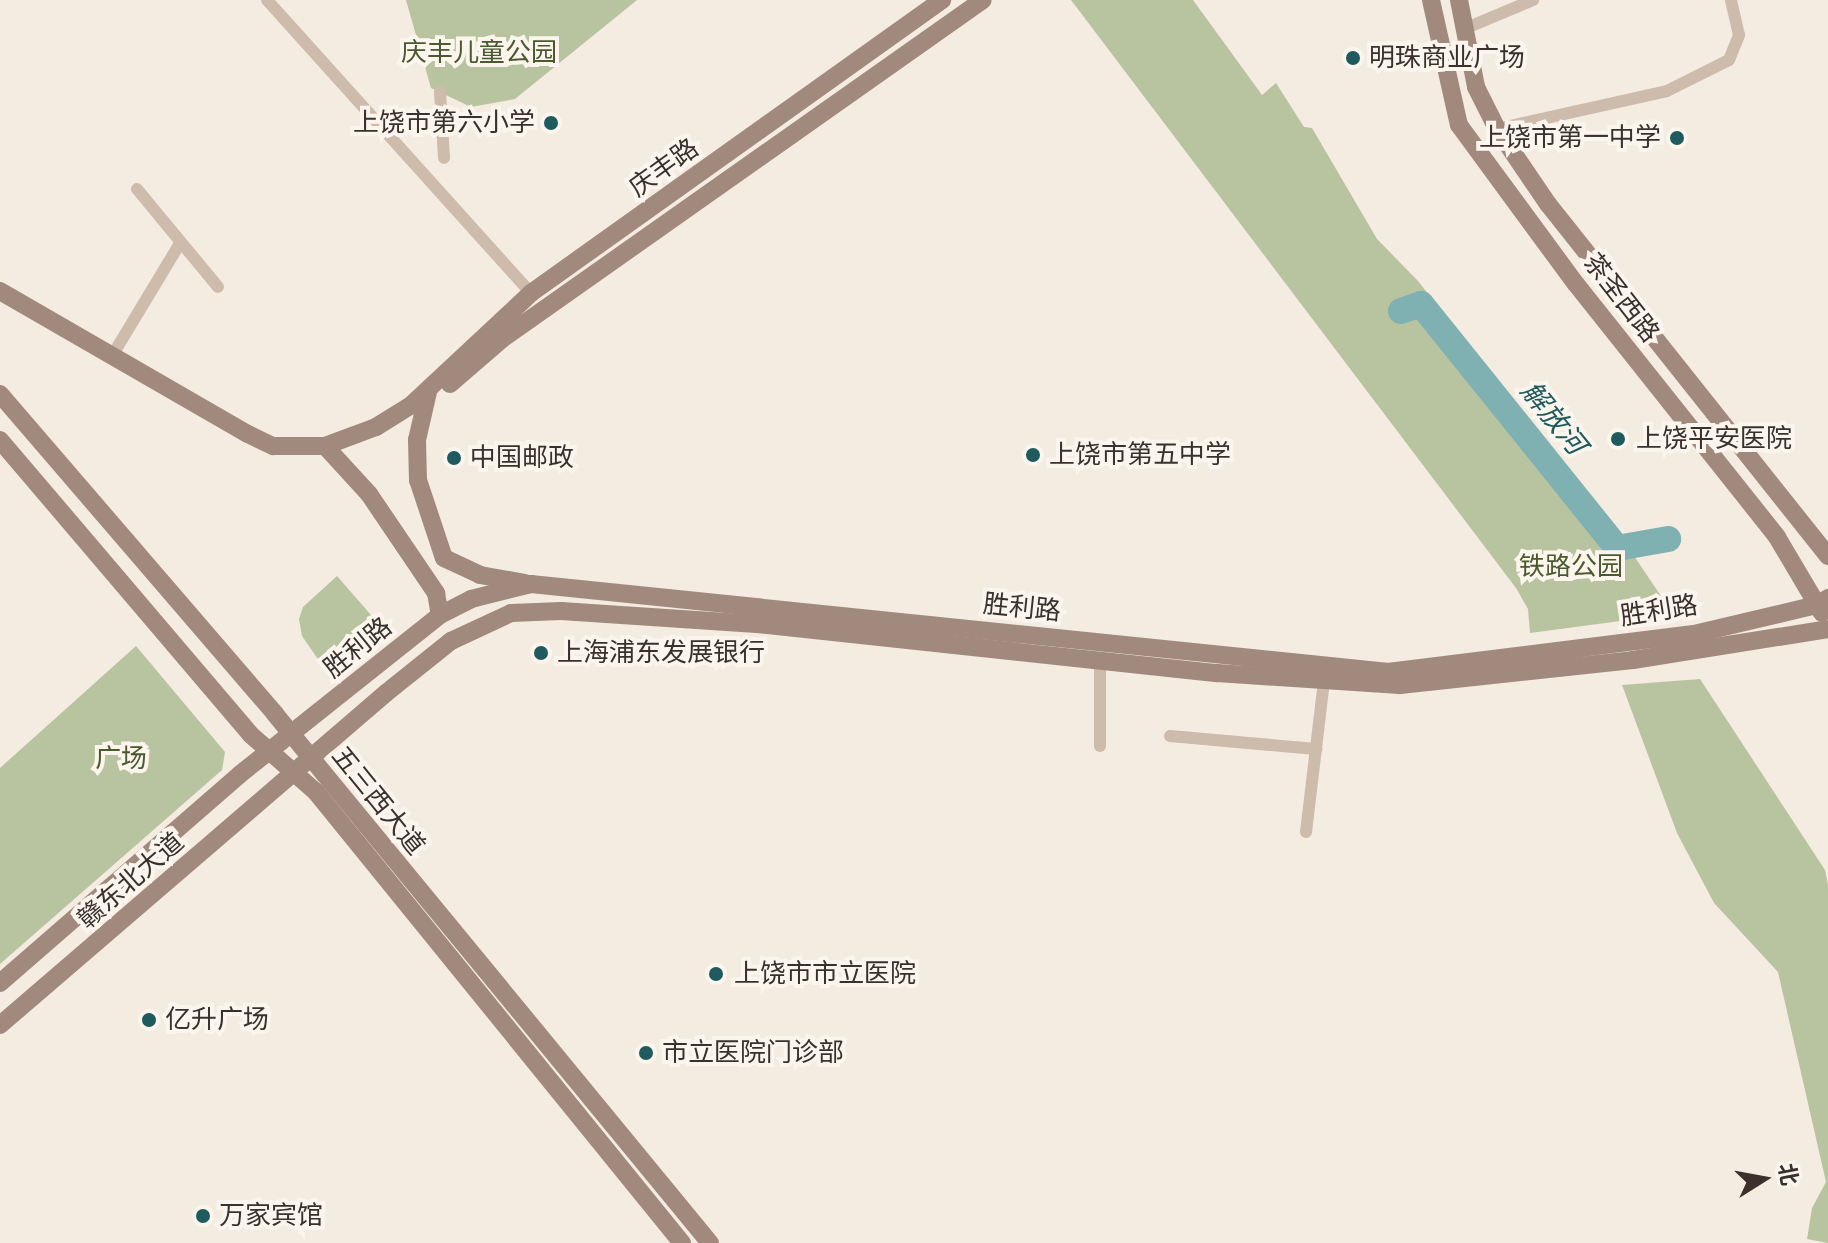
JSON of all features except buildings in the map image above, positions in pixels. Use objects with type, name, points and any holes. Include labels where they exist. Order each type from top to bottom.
[{"type":"main road","name":"庆丰路","points":[[427,397],[531,293],[942,0]]},
{"type":"main road","points":[[0,291],[273,446],[325,446],[376,427],[427,397],[502,339],[983,0]]},
{"type":"main road","name":"茶圣西路","points":[[1431,0],[1459,125],[1568,273],[1777,537],[1822,602],[1828,622]]},
{"type":"main road","name":"茶圣西路","points":[[1459,0],[1476,87],[1497,129],[1557,216],[1828,556]]},
{"type":"main road","name":"五三西大道","points":[[0,394],[291,734],[710,1243]]},
{"type":"main road","points":[[427,397],[417,440],[418,480],[444,558],[480,575],[531,584]]},
{"type":"main road","name":"五三西大道","points":[[0,440],[270,751],[316,792],[682,1243]]},
{"type":"main road","points":[[325,446],[369,494],[436,593],[440,615]]},
{"type":"main road","name":"胜利路","points":[[0,983],[270,751],[440,615],[471,599],[531,584],[1388,672],[1694,634],[1822,602]]},
{"type":"main road","name":"胜利路","points":[[293,773],[451,641],[511,613],[561,611],[757,624],[1100,660],[1400,685],[1541,671],[1828,629]]},
{"type":"main road","name":"赣东北大道","points":[[0,1025],[293,773]]},
{"type":"street","points":[[267,0],[531,293]]},
{"type":"street","points":[[1464,29],[1533,0]]},
{"type":"street","points":[[1497,129],[1667,91],[1729,60],[1739,35],[1731,0]]},
{"type":"street","points":[[440,92],[444,158]]},
{"type":"street","points":[[137,189],[179,245],[218,287]]},
{"type":"street","points":[[112,356],[179,245]]},
{"type":"street","points":[[1100,660],[1100,746]]},
{"type":"street","points":[[1306,832],[1324,681]]},
{"type":"street","points":[[1170,736],[1316,749]]},
{"type":"green space","name":"庆丰儿童公园","points":[[406,0],[637,0],[515,99],[471,107],[431,88]]},
{"type":"green space","name":"铁路公园","points":[[1071,0],[1193,0],[1262,95],[1276,83],[1304,127],[1312,128],[1377,239],[1418,281],[1628,547],[1673,614],[1530,633],[1528,609],[1516,588]]},
{"type":"green space","points":[[337,576],[378,623],[324,668],[302,636],[299,619],[303,607]]},
{"type":"green space","name":"广场","points":[[136,646],[225,752],[222,770],[0,964],[0,768]]},
{"type":"green space","points":[[1700,679],[1825,870],[1828,885],[1828,1243],[1807,1239],[1812,1208],[1826,1182],[1778,972],[1714,903],[1677,833],[1622,685]]},
{"type":"waterway","name":"解放河","points":[[1401,311],[1421,304],[1617,548],[1668,539]]},
{"type":"place","name":"明珠商业广场","points":[[1353,58]]},
{"type":"place","name":"上饶市第六小学","points":[[551,123]]},
{"type":"place","name":"上饶市第一中学","points":[[1677,138]]},
{"type":"place","name":"上饶平安医院","points":[[1618,439]]},
{"type":"place","name":"上饶市第五中学","points":[[1033,455]]},
{"type":"place","name":"中国邮政","points":[[454,458]]},
{"type":"place","name":"上海浦东发展银行","points":[[541,653]]},
{"type":"place","name":"上饶市市立医院","points":[[716,974]]},
{"type":"place","name":"亿升广场","points":[[149,1020]]},
{"type":"place","name":"市立医院门诊部","points":[[646,1053]]},
{"type":"place","name":"万家宾馆","points":[[203,1216]]}]
